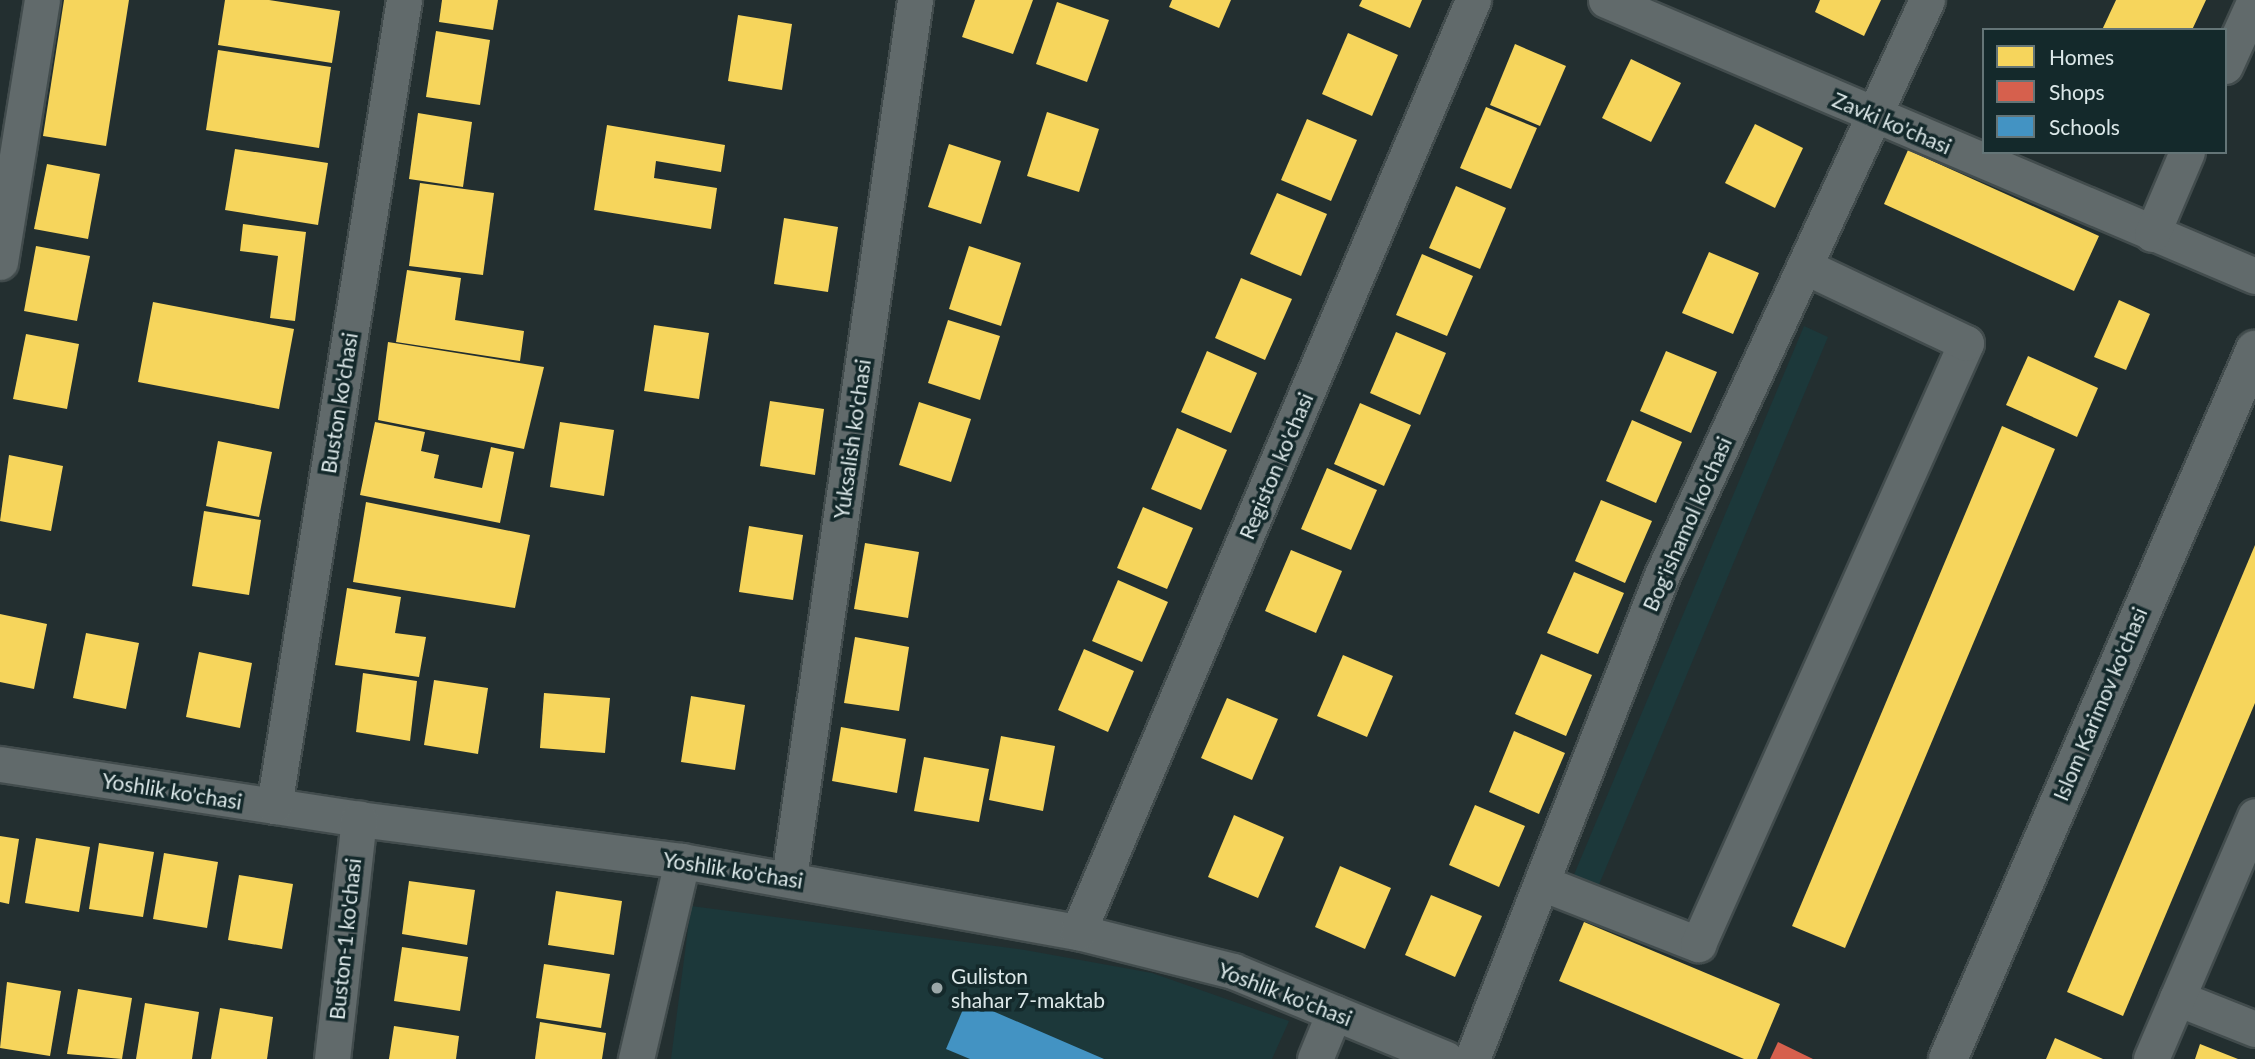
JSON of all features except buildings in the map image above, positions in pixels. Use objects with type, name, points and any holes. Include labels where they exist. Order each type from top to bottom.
[{"type":"street","points":[[0,262],[42,0]]},
{"type":"street","name":"Buston ko'chasi","points":[[274,807],[404,0]]},
{"type":"street","name":"Yuksalish ko'chasi","points":[[789,878],[915,0]]},
{"type":"street","name":"Registon ko'chasi","points":[[1078,932],[1474,0]]},
{"type":"street","name":"Zavki ko'chasi","points":[[1606,0],[2255,276]]},
{"type":"street","name":"Bog'ishamol ko'chasi","points":[[1472,1059],[1662,575],[1927,0]]},
{"type":"street","points":[[2227,62],[2255,0]]},
{"type":"street","points":[[2152,234],[2186,154]]},
{"type":"street","points":[[1542,883],[1698,944],[1966,343],[1804,267]]},
{"type":"street","name":"Islom Karimov ko'chasi","points":[[1948,1059],[2255,350]]},
{"type":"street","name":"Yoshlik ko'chasi","points":[[0,764],[274,807],[682,861],[789,878],[1078,932],[1233,971],[1446,1059]]},
{"type":"street","points":[[2151,1059],[2255,816]]},
{"type":"street","name":"Buston-1 ko'chasi","points":[[332,1059],[359,819]]},
{"type":"street","points":[[636,1059],[682,861]]},
{"type":"street","points":[[2177,998],[2255,1029]]},
{"type":"street","points":[[1315,1059],[1334,1013]]},
{"type":"shaded area","points":[[1804,326],[1828,337],[1598,887],[1573,877]]},
{"type":"shaded area","name":"Guliston shahar 7-maktab","points":[[691,906],[1025,950],[1152,973],[1289,1021],[1272,1059],[671,1059]]},
{"type":"place","name":"Guliston shahar 7-maktab","points":[[937,988]]}]
